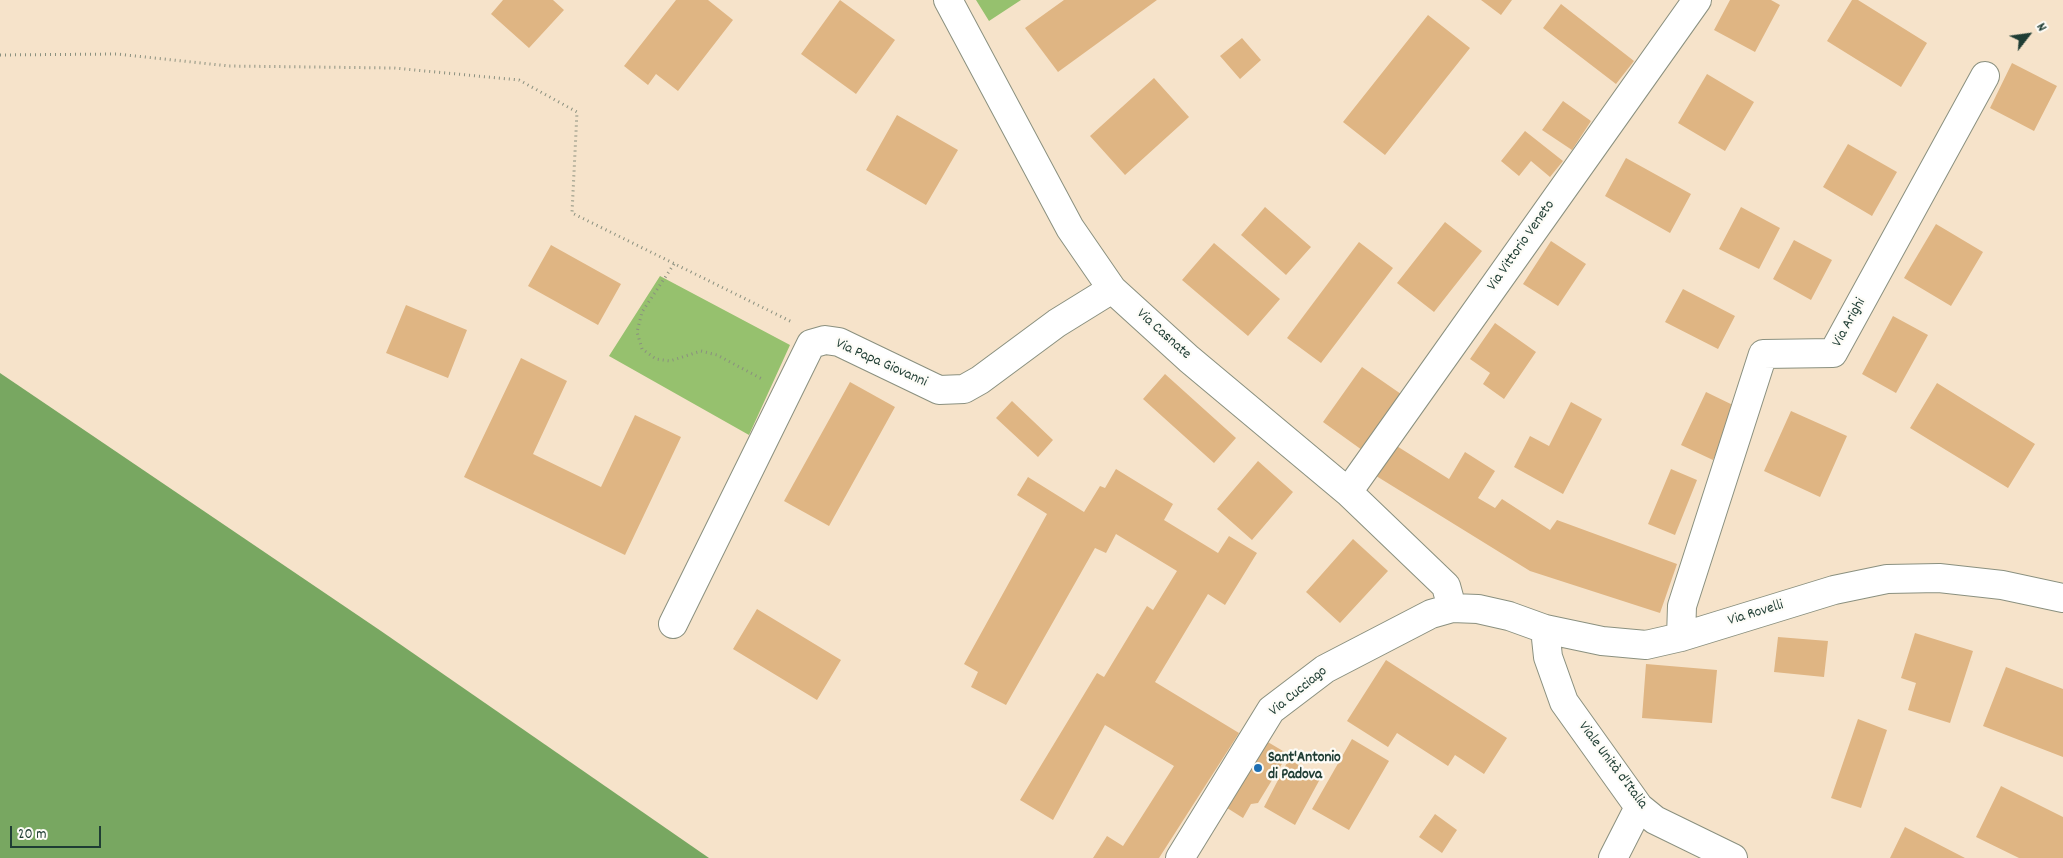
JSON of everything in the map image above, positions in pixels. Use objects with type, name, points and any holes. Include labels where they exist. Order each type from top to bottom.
[{"type":"street","name":"Via Casnate","points":[[948,0],[1070,228],[1112,289],[1189,359],[1348,492],[1446,586],[1452,608]]},
{"type":"street","name":"Via Vittorio Veneto","points":[[1348,492],[1697,0]]},
{"type":"street","name":"Via Arighi","points":[[1681,637],[1682,606],[1763,354],[1833,354],[1985,76]]},
{"type":"street","name":"Via Papa Giovanni","points":[[673,624],[811,344],[825,340],[839,342],[939,390],[964,389],[980,380],[1057,323],[1112,289]]},
{"type":"street","name":"Via Rovelli","points":[[1452,608],[1478,610],[1509,616],[1545,629],[1602,641],[1646,645],[1681,637],[1834,590],[1887,579],[1939,578],[2002,585],[2063,598]]},
{"type":"street","name":"Via Cucciago","points":[[1180,858],[1271,710],[1325,669],[1431,614],[1452,608]]},
{"type":"street","name":"Viale Unità d'Italia","points":[[1545,629],[1548,657],[1564,702],[1639,807],[1655,820],[1733,858]]},
{"type":"street","points":[[1613,858],[1639,807]]},
{"type":"path","points":[[0,55],[116,54],[229,66],[394,68],[519,80],[577,112],[572,213],[799,326],[811,344]]},
{"type":"path","points":[[674,264],[642,312],[637,332],[642,349],[656,359],[670,361],[701,351],[717,355],[787,392]]},
{"type":"green space","points":[[976,0],[1021,0],[989,21]]},
{"type":"green space","points":[[660,276],[790,345],[749,435],[609,356]]},
{"type":"green space","points":[[0,373],[381,631],[709,858],[0,858]]},
{"type":"building","points":[[503,0],[553,0],[564,10],[529,48],[491,14]]},
{"type":"building","points":[[676,0],[708,0],[733,20],[678,91],[656,74],[648,85],[624,66]]},
{"type":"building","points":[[840,0],[895,40],[856,94],[801,54]]},
{"type":"building","points":[[1064,0],[1157,0],[1058,72],[1025,28]]},
{"type":"building","points":[[1481,0],[1512,0],[1501,15]]},
{"type":"building","points":[[1730,0],[1771,0],[1780,5],[1755,52],[1714,30]]},
{"type":"building","points":[[1852,0],[1858,0],[1927,43],[1901,87],[1827,41]]},
{"type":"building","points":[[1561,4],[1634,61],[1616,84],[1543,28]]},
{"type":"building","points":[[1428,15],[1470,48],[1385,155],[1343,122]]},
{"type":"building","points":[[1242,38],[1261,60],[1240,79],[1220,56]]},
{"type":"building","points":[[2012,63],[2057,86],[2034,131],[1990,108]]},
{"type":"building","points":[[1707,74],[1754,102],[1725,151],[1678,123]]},
{"type":"building","points":[[1154,78],[1189,117],[1125,175],[1090,136]]},
{"type":"building","points":[[1563,101],[1591,121],[1572,150],[1542,130]]},
{"type":"building","points":[[897,115],[958,150],[926,205],[866,170]]},
{"type":"building","points":[[1525,131],[1563,161],[1550,177],[1531,161],[1519,176],[1501,161]]},
{"type":"building","points":[[1848,144],[1897,172],[1872,216],[1823,187]]},
{"type":"building","points":[[1626,158],[1691,194],[1670,233],[1605,196]]},
{"type":"building","points":[[1265,207],[1311,247],[1286,275],[1241,235]]},
{"type":"building","points":[[1741,207],[1780,228],[1759,269],[1719,249]]},
{"type":"building","points":[[1445,222],[1482,251],[1434,312],[1397,283]]},
{"type":"building","points":[[1936,224],[1983,252],[1951,306],[1904,278]]},
{"type":"building","points":[[1794,240],[1832,260],[1811,300],[1773,279]]},
{"type":"building","points":[[1551,241],[1586,264],[1558,306],[1523,284]]},
{"type":"building","points":[[1359,242],[1393,268],[1321,363],[1287,338]]},
{"type":"building","points":[[1214,243],[1280,299],[1248,336],[1182,280]]},
{"type":"building","points":[[551,245],[621,284],[598,325],[528,286]]},
{"type":"building","points":[[1683,289],[1735,316],[1718,349],[1665,322]]},
{"type":"building","points":[[406,305],[467,330],[448,378],[386,353]]},
{"type":"building","points":[[1893,316],[1928,335],[1896,393],[1862,374]]},
{"type":"building","points":[[1495,323],[1536,352],[1504,399],[1483,384],[1490,373],[1470,359]]},
{"type":"building","points":[[521,358],[567,381],[533,454],[601,487],[635,415],[681,437],[625,555],[464,477]]},
{"type":"building","points":[[1362,367],[1401,394],[1362,450],[1323,422]]},
{"type":"building","points":[[1165,374],[1236,438],[1214,463],[1143,399]]},
{"type":"building","points":[[850,382],[895,407],[829,526],[784,501]]},
{"type":"building","points":[[1937,383],[2035,444],[2008,488],[1910,428]]},
{"type":"building","points":[[1706,392],[1737,407],[1713,460],[1681,445]]},
{"type":"building","points":[[1012,401],[1053,440],[1038,457],[996,418]]},
{"type":"building","points":[[1571,402],[1602,419],[1563,494],[1514,467],[1530,436],[1549,446]]},
{"type":"building","points":[[1791,411],[1847,436],[1820,497],[1764,471]]},
{"type":"building","points":[[1392,443],[1449,479],[1465,452],[1495,471],[1478,498],[1495,508],[1502,499],[1550,530],[1557,520],[1677,564],[1660,613],[1530,571],[1373,474]]},
{"type":"building","points":[[1258,461],[1293,492],[1252,540],[1217,509]]},
{"type":"building","points":[[1116,469],[1173,504],[1164,520],[1218,553],[1229,536],[1257,553],[1225,605],[1208,594],[1155,682],[1239,733],[1159,858],[1093,858],[1107,836],[1123,846],[1174,766],[1105,725],[1053,820],[1020,800],[1097,673],[1104,677],[1147,606],[1153,610],[1177,571],[1116,534],[1106,553],[1095,548],[1006,705],[971,687],[978,672],[964,664],[1047,514],[1017,495],[1028,477],[1084,512],[1100,486],[1105,488]]},
{"type":"building","points":[[1671,469],[1697,480],[1675,535],[1648,524]]},
{"type":"building","points":[[1353,539],[1388,571],[1340,623],[1306,592]]},
{"type":"building","points":[[757,609],[841,660],[817,700],[733,649]]},
{"type":"building","points":[[1915,633],[1973,651],[1950,723],[1908,710],[1916,683],[1901,678]]},
{"type":"building","points":[[1778,637],[1828,641],[1824,677],[1774,672]]},
{"type":"building","points":[[1386,660],[1507,738],[1484,774],[1455,755],[1448,766],[1397,733],[1388,747],[1347,721]]},
{"type":"building","points":[[1646,664],[1717,670],[1712,723],[1642,718]]},
{"type":"building","points":[[2006,667],[2063,689],[2063,757],[1983,726]]},
{"type":"building","points":[[1858,719],[1887,730],[1861,808],[1831,798]]},
{"type":"building","name":"Sant'Antonio di Padova","points":[[1256,735],[1288,754],[1258,803],[1251,804],[1243,818],[1224,806]]},
{"type":"building","points":[[1352,739],[1389,761],[1349,830],[1312,809]]},
{"type":"building","points":[[1289,759],[1320,779],[1295,825],[1264,807]]},
{"type":"building","points":[[2001,786],[2063,817],[2063,858],[2019,858],[1976,837]]},
{"type":"building","points":[[1435,814],[1457,830],[1442,853],[1419,837]]},
{"type":"building","points":[[1905,827],[1965,858],[1890,858]]},
{"type":"place","name":"Sant'Antonio di Padova","points":[[1258,768]]}]
